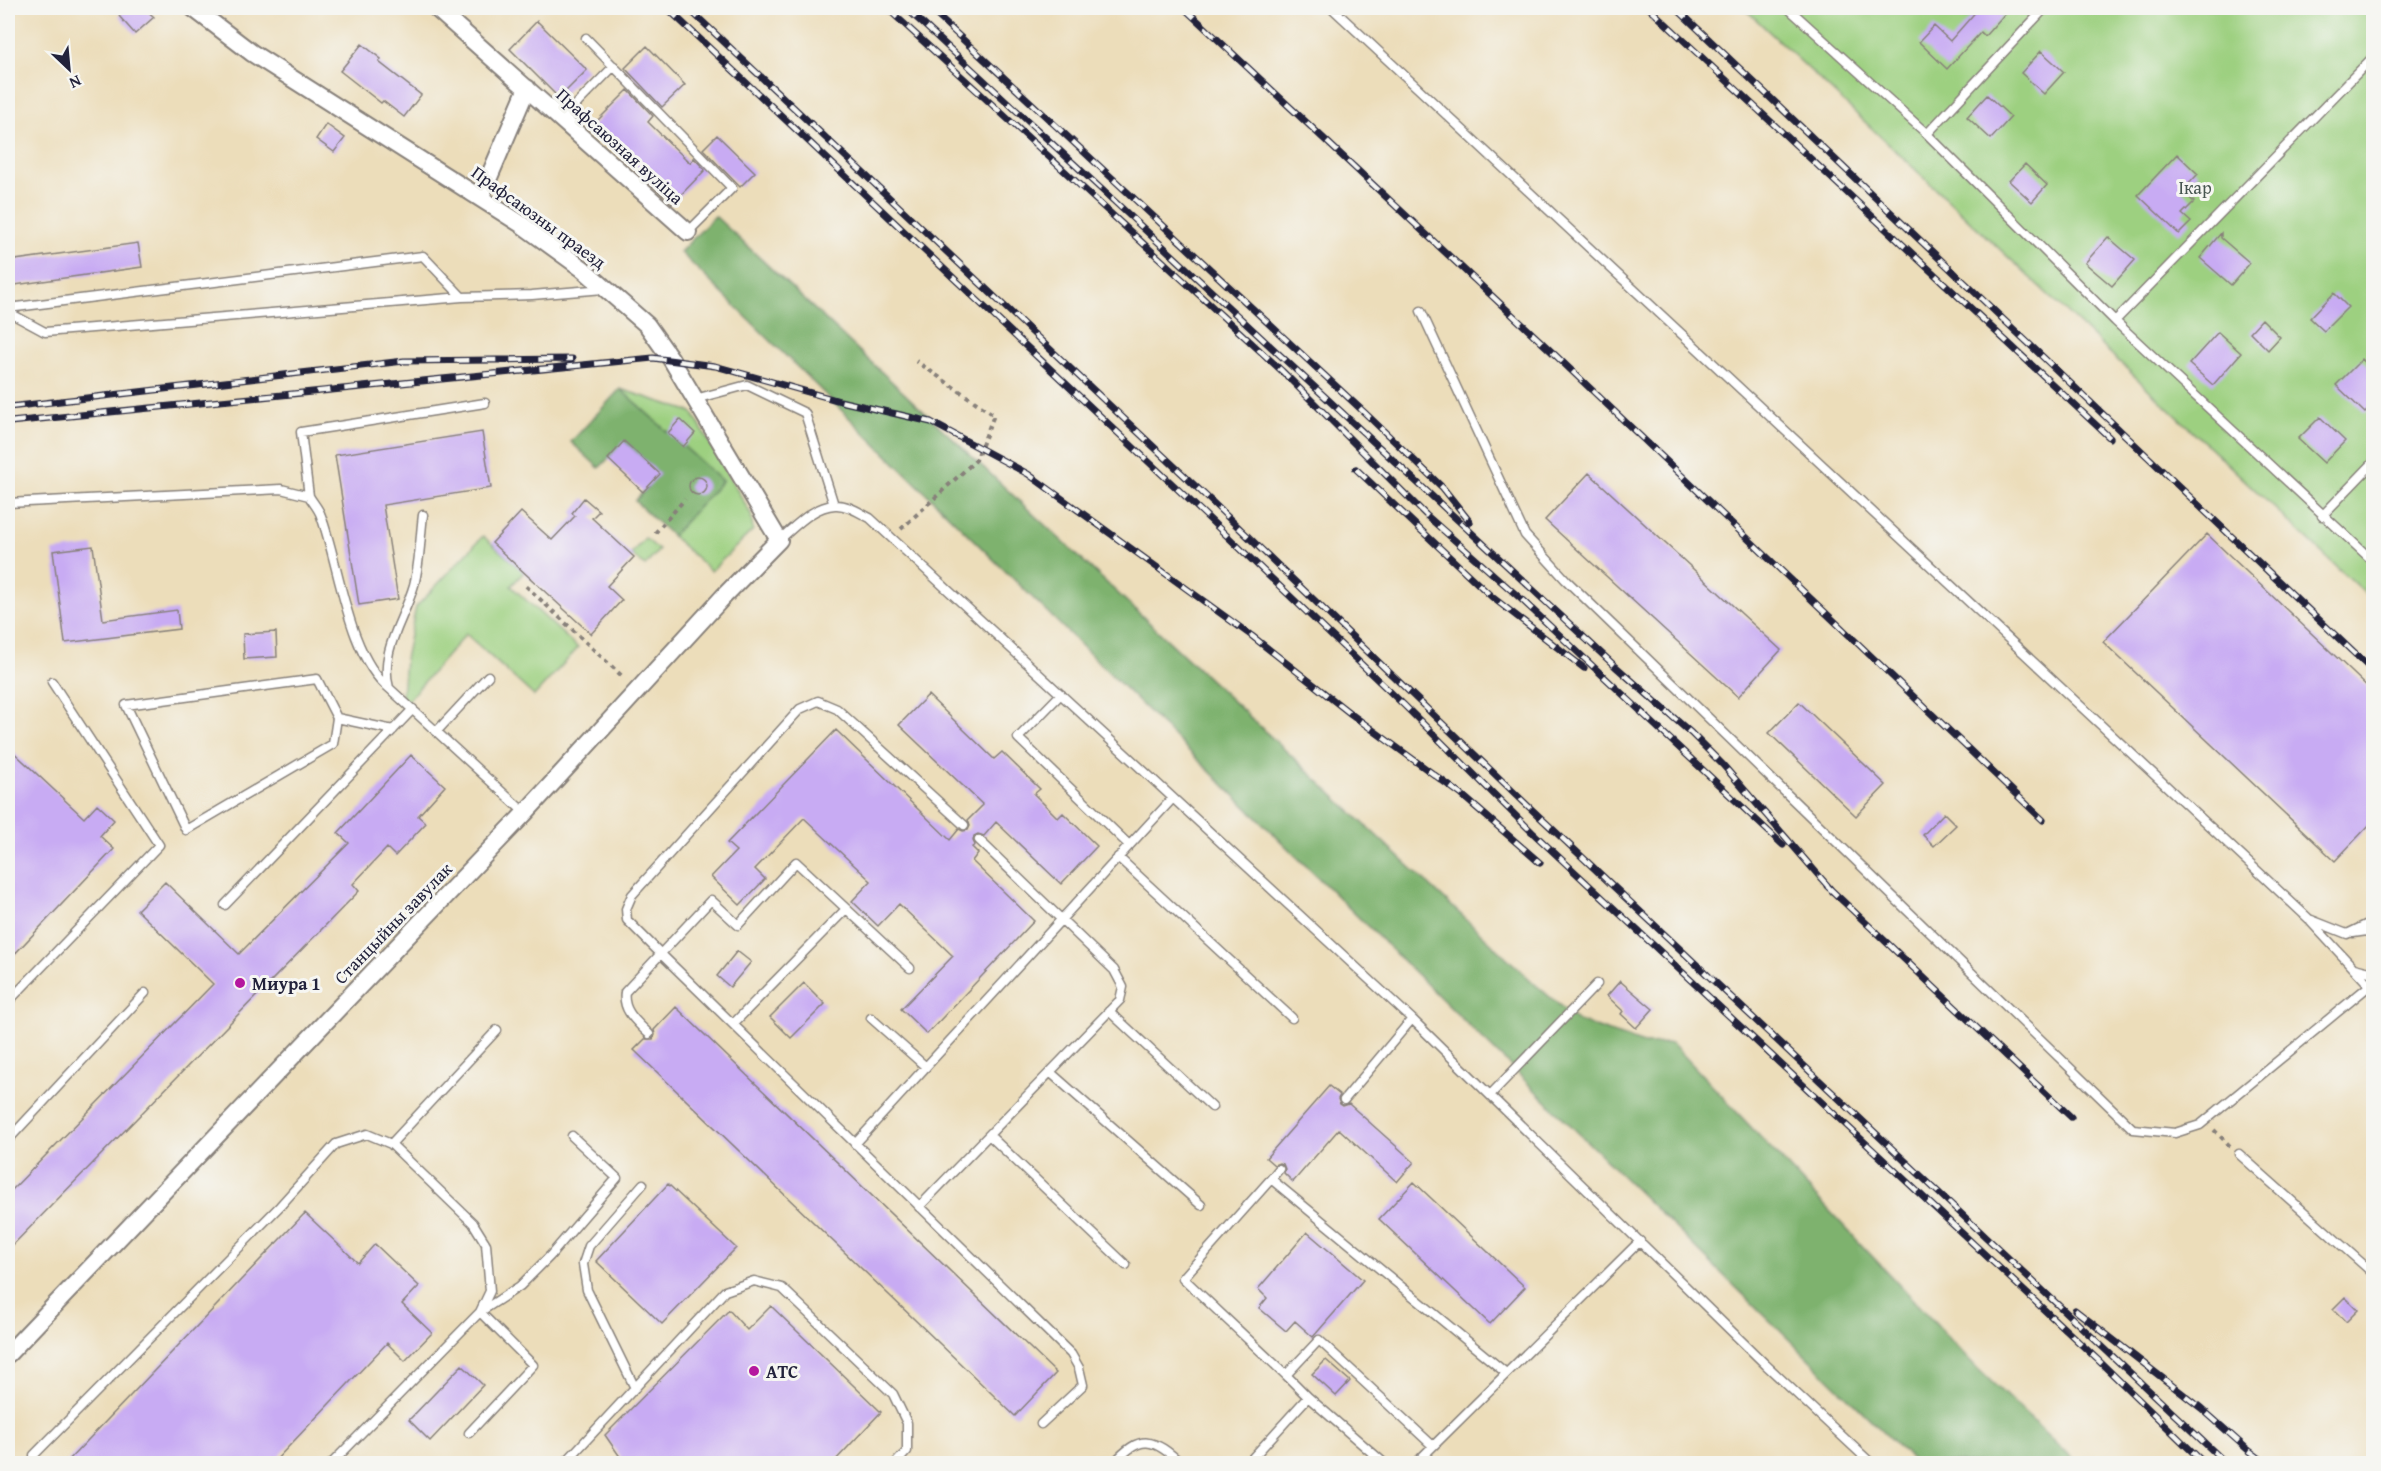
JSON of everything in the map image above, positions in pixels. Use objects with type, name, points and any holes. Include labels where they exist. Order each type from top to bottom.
[{"type":"street","name":"Прафсаюзны праезд","points":[[193,8],[252,53],[481,196],[606,289],[647,325],[671,359],[779,540]]},
{"type":"street","name":"Прафсаюзная вуліца","points":[[436,8],[688,232]]},
{"type":"street","points":[[481,196],[527,88]]},
{"type":"street","name":"Станцыйны завулак","points":[[8,1354],[525,813],[723,596],[779,540]]},
{"type":"lane","points":[[1332,8],[2309,919],[2372,988],[2200,1125],[2175,1133],[2133,1129],[2118,1117],[1566,580],[1525,535],[1421,311]]},
{"type":"lane","points":[[1788,8],[1928,134],[2115,321],[2373,562]]},
{"type":"lane","points":[[1928,134],[2044,8]]},
{"type":"lane","points":[[586,38],[732,188],[688,232]]},
{"type":"lane","points":[[2115,321],[2373,56]]},
{"type":"lane","points":[[562,119],[614,66]]},
{"type":"lane","points":[[8,310],[423,256],[462,297]]},
{"type":"lane","points":[[8,310],[45,332],[462,297],[532,295],[606,289]]},
{"type":"lane","points":[[695,399],[747,385],[805,413],[834,505]]},
{"type":"lane","points":[[485,403],[301,432],[309,496],[321,514],[346,606],[364,657],[377,679],[413,709],[525,813]]},
{"type":"lane","points":[[2322,516],[2373,462]]},
{"type":"lane","points":[[8,503],[281,489],[309,496]]},
{"type":"lane","points":[[779,540],[810,513],[834,505],[851,508],[870,518],[1413,1019],[1766,1365],[1872,1464]]},
{"type":"lane","points":[[389,688],[386,676],[393,634],[414,585],[423,515]]},
{"type":"lane","points":[[437,731],[488,676]]},
{"type":"lane","points":[[317,679],[337,718],[333,744],[186,830],[126,705],[317,679]]},
{"type":"lane","points":[[8,1002],[159,845],[52,682]]},
{"type":"lane","points":[[1061,694],[1018,738],[1129,845]]},
{"type":"lane","points":[[964,825],[837,709],[818,701],[800,710],[632,895],[626,909],[627,920],[1071,1354],[1079,1368],[1083,1385],[1041,1424]]},
{"type":"lane","points":[[225,905],[413,709]]},
{"type":"lane","points":[[337,718],[393,730]]},
{"type":"lane","points":[[855,1144],[1173,798]]},
{"type":"lane","points":[[919,1207],[1120,1000],[1123,987],[1114,970],[1062,917],[979,840]]},
{"type":"lane","points":[[1118,857],[1293,1018]]},
{"type":"lane","points":[[649,1034],[628,1013],[623,1001],[625,992],[711,900],[738,925],[796,862],[910,968]]},
{"type":"lane","points":[[733,1024],[846,909]]},
{"type":"lane","points":[[2309,919],[2347,934],[2373,930]]},
{"type":"lane","points":[[2347,934],[2373,921]]},
{"type":"lane","points":[[2352,967],[2373,973]]},
{"type":"lane","points":[[1491,1094],[1597,984]]},
{"type":"lane","points":[[8,1140],[145,993]]},
{"type":"lane","points":[[1109,1011],[1212,1107]]},
{"type":"lane","points":[[871,1018],[926,1067]]},
{"type":"lane","points":[[1344,1100],[1413,1019]]},
{"type":"lane","points":[[391,1144],[497,1029]]},
{"type":"lane","points":[[1050,1072],[1201,1205]]},
{"type":"lane","points":[[34,1464],[34,1455],[280,1206],[336,1144],[367,1134],[391,1144],[473,1223],[486,1244],[490,1291],[480,1312]]},
{"type":"lane","points":[[989,1135],[1126,1265]]},
{"type":"lane","points":[[331,1464],[480,1312],[520,1286],[550,1256],[617,1178],[572,1136]]},
{"type":"lane","points":[[2239,1154],[2373,1274]]},
{"type":"lane","points":[[1279,1169],[1183,1278],[1308,1397],[1385,1464]]},
{"type":"lane","points":[[1271,1179],[1506,1373]]},
{"type":"lane","points":[[635,1388],[587,1290],[583,1264],[589,1246],[643,1184]]},
{"type":"lane","points":[[1415,1464],[1640,1241]]},
{"type":"lane","points":[[564,1464],[725,1291],[754,1281],[782,1288],[893,1394],[907,1423],[907,1451],[895,1464]]},
{"type":"lane","points":[[469,1433],[533,1365],[480,1312]]},
{"type":"lane","points":[[1286,1375],[1319,1340],[1433,1446]]},
{"type":"lane","points":[[1247,1464],[1308,1397]]},
{"type":"lane","points":[[1113,1464],[1126,1449],[1146,1441],[1163,1446],[1182,1464]]},
{"type":"path","points":[[892,538],[976,460],[994,415],[916,361]]},
{"type":"path","points":[[655,533],[685,499]]},
{"type":"path","points":[[526,586],[637,689]]},
{"type":"path","points":[[2204,1122],[2239,1154]]},
{"type":"green space","name":"Ікар","points":[[1744,8],[2373,8],[2373,601]]},
{"type":"green space","points":[[715,216],[1536,985],[1578,1021],[1644,1044],[1672,1043],[1978,1369],[2077,1463],[1915,1463],[680,252]]},
{"type":"green space","points":[[620,389],[692,412],[751,514],[753,530],[711,571],[672,536],[722,481]]},
{"type":"green space","points":[[620,389],[722,481],[672,536],[635,501],[659,474],[625,442],[599,468],[571,442]]},
{"type":"green space","points":[[483,536],[524,572],[511,586],[578,648],[534,696],[466,634],[401,708],[405,659],[416,607]]},
{"type":"green space","points":[[645,538],[659,550],[645,566],[631,554]]},
{"type":"building","points":[[128,8],[144,8],[154,17],[135,34],[119,16]]},
{"type":"building","points":[[1979,8],[2010,8],[1985,36],[1981,32],[1947,69],[1919,42],[1934,26],[1950,41]]},
{"type":"building","points":[[537,21],[587,70],[559,98],[510,49]]},
{"type":"building","points":[[362,44],[381,59],[379,62],[421,95],[404,117],[383,101],[381,103],[340,71]]},
{"type":"building","points":[[647,46],[685,85],[662,107],[625,68]]},
{"type":"building","points":[[2041,51],[2064,72],[2044,94],[2021,73]]},
{"type":"building","points":[[628,90],[653,116],[648,122],[690,163],[694,158],[705,170],[672,204],[591,127]]},
{"type":"building","points":[[1987,95],[2011,117],[1991,139],[1967,117]]},
{"type":"building","points":[[326,124],[345,138],[334,152],[316,139]]},
{"type":"building","points":[[717,135],[755,172],[740,187],[703,149]]},
{"type":"building","points":[[2177,154],[2198,174],[2182,191],[2194,202],[2182,214],[2191,222],[2179,234],[2138,195]]},
{"type":"building","points":[[2025,164],[2047,185],[2032,202],[2009,181]]},
{"type":"building","points":[[2221,233],[2221,238],[2250,263],[2231,285],[2200,258]]},
{"type":"building","points":[[2108,237],[2135,260],[2112,286],[2085,263]]},
{"type":"building","points":[[138,243],[142,267],[8,286],[8,261]]},
{"type":"building","points":[[2334,293],[2348,307],[2324,331],[2310,318]]},
{"type":"building","points":[[2262,319],[2280,337],[2268,350],[2250,332]]},
{"type":"building","points":[[2218,332],[2241,353],[2213,385],[2189,364]]},
{"type":"building","points":[[2362,359],[2373,371],[2373,405],[2365,413],[2336,385]]},
{"type":"building","points":[[2320,417],[2345,441],[2324,463],[2298,439]]},
{"type":"building","points":[[680,419],[695,433],[683,447],[668,433]]},
{"type":"building","points":[[482,432],[491,488],[383,505],[398,599],[359,605],[335,455]]},
{"type":"building","points":[[624,441],[660,474],[643,492],[608,459]]},
{"type":"building","points":[[1589,473],[1781,650],[1738,697],[1545,520]]},
{"type":"building","points":[[694,477],[702,477],[707,482],[705,493],[694,495],[689,490],[689,482]]},
{"type":"building","points":[[584,498],[599,511],[592,518],[634,557],[607,586],[622,600],[591,634],[492,543],[521,512],[552,540],[575,516],[572,513]]},
{"type":"building","points":[[2207,534],[2373,692],[2373,821],[2335,861],[2103,642]]},
{"type":"building","points":[[93,546],[103,620],[177,610],[179,629],[65,643],[53,551]]},
{"type":"building","points":[[276,632],[277,657],[244,659],[243,634]]},
{"type":"building","points":[[928,695],[994,759],[1002,752],[1040,789],[1034,794],[1058,818],[1063,813],[1097,846],[1061,884],[996,822],[984,836],[978,834],[974,836],[975,845],[972,847],[978,853],[972,861],[1034,921],[927,1034],[901,1009],[953,956],[899,904],[878,926],[852,901],[871,881],[804,818],[755,869],[765,879],[740,905],[711,877],[736,851],[727,843],[836,730],[950,840],[959,829],[968,830],[970,826],[968,820],[983,805],[899,725]]},
{"type":"building","points":[[1799,702],[1886,785],[1856,816],[1769,733]]},
{"type":"building","points":[[8,747],[84,818],[97,804],[114,820],[100,836],[114,849],[8,961]]},
{"type":"building","points":[[411,755],[445,786],[418,816],[426,823],[395,856],[387,848],[353,884],[359,891],[8,1250],[8,1194],[213,984],[137,910],[165,882],[239,954],[349,843],[338,833]]},
{"type":"building","points":[[1944,813],[1956,825],[1934,846],[1923,835]]},
{"type":"building","points":[[737,951],[751,962],[730,987],[717,976]]},
{"type":"building","points":[[1620,981],[1653,1009],[1636,1028],[1607,996]]},
{"type":"building","points":[[804,983],[825,1004],[791,1038],[770,1017]]},
{"type":"building","points":[[676,1007],[1056,1373],[1015,1416],[634,1050],[645,1039],[653,1039],[654,1030]]},
{"type":"building","points":[[1329,1086],[1340,1095],[1338,1099],[1340,1104],[1343,1106],[1349,1104],[1414,1162],[1397,1182],[1339,1129],[1293,1182],[1284,1173],[1283,1164],[1274,1165],[1266,1158]]},
{"type":"building","points":[[1414,1182],[1525,1287],[1490,1324],[1379,1219]]},
{"type":"building","points":[[668,1184],[736,1248],[662,1324],[596,1261]]},
{"type":"building","points":[[305,1213],[358,1263],[375,1244],[419,1286],[402,1304],[432,1333],[405,1361],[387,1343],[272,1464],[65,1464]]},
{"type":"building","points":[[1307,1232],[1363,1280],[1313,1337],[1295,1321],[1286,1331],[1259,1308],[1267,1298],[1258,1289]]},
{"type":"building","points":[[2345,1297],[2358,1310],[2346,1322],[2333,1309]]},
{"type":"building","name":"АТС","points":[[771,1306],[881,1412],[832,1464],[625,1464],[605,1435],[729,1310],[747,1330]]},
{"type":"building","points":[[1326,1360],[1350,1381],[1336,1396],[1312,1374]]},
{"type":"building","points":[[462,1365],[483,1385],[430,1441],[409,1420]]},
{"type":"railway","points":[[667,8],[1202,512],[1404,705],[1532,832],[2098,1360],[2205,1464]]},
{"type":"railway","points":[[688,8],[1207,497],[1527,805],[2227,1464]]},
{"type":"railway","points":[[887,8],[1282,371],[1426,515],[1520,598],[1647,717]]},
{"type":"railway","points":[[906,8],[1615,666],[1691,733],[1723,765],[1833,892]]},
{"type":"railway","points":[[929,8],[1365,413],[1443,488],[1470,522]]},
{"type":"railway","points":[[1184,8],[1552,352],[2043,820]]},
{"type":"railway","points":[[1649,8],[2110,438]]},
{"type":"railway","points":[[1676,8],[2374,672]]},
{"type":"railway","points":[[10,422],[653,358],[715,366],[840,401],[931,422],[1028,474],[1252,636],[1351,714],[1462,795],[1540,863]]},
{"type":"railway","points":[[9,407],[404,361],[572,359]]},
{"type":"railway","points":[[1356,469],[1492,597],[1584,668]]},
{"type":"railway","points":[[1641,712],[1783,845]]},
{"type":"railway","points":[[1827,886],[2071,1117]]},
{"type":"railway","points":[[2075,1310],[2201,1408],[2267,1464]]},
{"type":"place","name":"Миура 1","points":[[240,983]]},
{"type":"place","name":"АТС","points":[[754,1371]]}]
